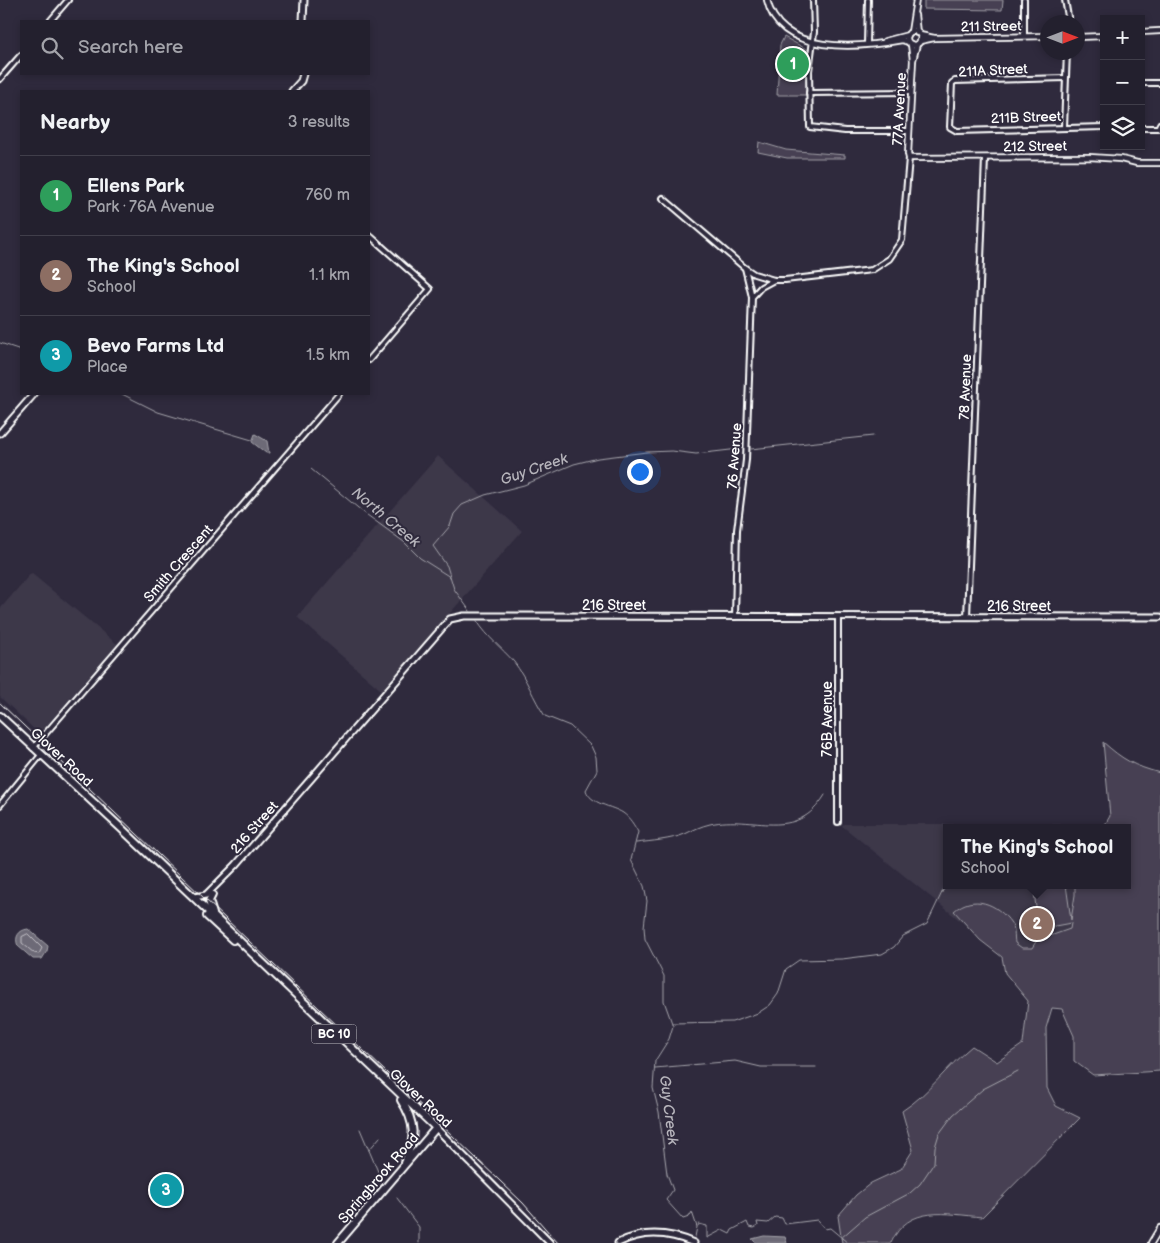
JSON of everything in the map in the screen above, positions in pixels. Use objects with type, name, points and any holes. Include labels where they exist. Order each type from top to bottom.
[{"type":"highway","name":"Glover Road","points":[[0,716],[107,817],[124,836],[224,926],[273,975],[436,1128]]},
{"type":"highway","points":[[212,895],[210,901],[211,911],[224,926]]},
{"type":"highway","name":"Glover Road","points":[[195,900],[224,932],[273,975]]},
{"type":"highway","points":[[395,1177],[409,1151],[413,1136],[409,1116],[396,1092]]},
{"type":"highway","name":"Springbrook Road","points":[[338,1243],[436,1128]]},
{"type":"main road","points":[[304,0],[304,20]]},
{"type":"main road","points":[[293,90],[302,76]]},
{"type":"main road","points":[[0,433],[33,395]]},
{"type":"main road","name":"216 Street","points":[[195,900],[206,896],[236,865],[450,619],[464,616],[1160,617]]},
{"type":"main road","points":[[195,900],[206,901],[236,865]]},
{"type":"main road","name":"Glover Road","points":[[436,1128],[550,1243]]},
{"type":"main road","points":[[618,1243],[642,1234],[657,1233],[675,1236],[694,1243]]},
{"type":"street","points":[[51,20],[68,0]]},
{"type":"street","points":[[767,0],[772,14],[783,26],[798,38],[812,43],[909,43]]},
{"type":"street","points":[[813,0],[808,125],[814,129],[827,130],[909,131]]},
{"type":"street","points":[[867,44],[868,0]]},
{"type":"street","points":[[916,0],[915,15],[918,34]]},
{"type":"street","points":[[1024,0],[1024,36]]},
{"type":"street","points":[[1065,0],[1068,15]]},
{"type":"street","points":[[885,42],[909,34],[915,15]]},
{"type":"street","points":[[1145,32],[1160,30]]},
{"type":"street","name":"211 Street","points":[[909,34],[934,38],[1040,36]]},
{"type":"street","name":"77A Avenue","points":[[909,34],[913,60]]},
{"type":"street","name":"77A Avenue","points":[[910,158],[909,131],[913,60],[918,43],[918,34]]},
{"type":"street","points":[[1085,36],[1100,36]]},
{"type":"street","name":"211 Street","points":[[909,43],[918,43],[934,38]]},
{"type":"street","points":[[0,80],[20,56]]},
{"type":"street","points":[[1064,127],[1066,60]]},
{"type":"street","name":"211A Street","points":[[950,128],[952,83],[955,81],[1065,78]]},
{"type":"street","points":[[1145,83],[1160,83]]},
{"type":"street","points":[[809,93],[911,92]]},
{"type":"street","points":[[1145,128],[1159,126]]},
{"type":"street","name":"211B Street","points":[[950,128],[957,131],[1064,127],[1100,128]]},
{"type":"street","name":"212 Street","points":[[910,158],[1089,157],[1137,163],[1160,163]]},
{"type":"street","points":[[752,297],[761,287],[774,280],[872,270],[889,258],[902,240],[910,158]]},
{"type":"street","name":"78 Avenue","points":[[967,617],[985,158]]},
{"type":"street","points":[[663,198],[745,268],[754,274],[774,280]]},
{"type":"street","points":[[370,236],[430,289],[370,359]]},
{"type":"street","name":"76 Avenue","points":[[735,617],[738,530],[746,460],[752,297],[745,268]]},
{"type":"street","name":"Smith Crescent","points":[[33,748],[338,395]]},
{"type":"street","name":"76B Avenue","points":[[838,617],[838,822]]},
{"type":"street","points":[[0,805],[40,754]]},
{"type":"street","points":[[1151,1243],[1160,1228]]},
{"type":"shaded area","points":[[924,0],[1003,0],[1002,10],[924,9]]},
{"type":"shaded area","points":[[784,37],[808,50],[806,95],[777,95],[780,45]]},
{"type":"shaded area","points":[[759,142],[786,150],[845,155],[845,158],[787,158],[758,152]]},
{"type":"shaded area","points":[[438,456],[522,531],[382,691],[297,617]]},
{"type":"shaded area","points":[[31,573],[117,644],[39,734],[0,697],[0,609]]},
{"type":"shaded area","points":[[1103,742],[1129,762],[1160,773],[1160,1071],[1093,1075],[1074,1061],[1074,1036],[1062,1009],[1052,1008],[1046,1028],[1047,1088],[1056,1106],[1080,1118],[982,1217],[930,1214],[907,1222],[898,1231],[891,1243],[842,1243],[838,1216],[856,1195],[871,1183],[901,1169],[913,1150],[902,1111],[930,1088],[972,1046],[997,1062],[1023,1044],[1028,1001],[1005,973],[1002,957],[980,940],[954,911],[969,903],[977,902],[992,906],[999,910],[1011,923],[1014,930],[1015,943],[1022,948],[1032,948],[1040,935],[1053,935],[1070,929],[1071,923],[1039,929],[1034,889],[1067,889],[1071,920],[1075,889],[1131,889],[1131,824],[1105,824],[1110,816]]},
{"type":"shaded area","points":[[943,824],[943,889],[1109,889],[1070,1009],[841,825]]},
{"type":"water","points":[[255,434],[267,441],[269,453],[266,453],[252,442]]},
{"type":"water","points":[[28,929],[48,946],[42,959],[33,959],[18,946],[18,934]]},
{"type":"water","points":[[764,1236],[785,1237],[787,1243],[756,1243],[752,1239]]},
{"type":"waterway","name":"North Creek","points":[[0,343],[20,350]]},
{"type":"waterway","name":"North Creek","points":[[124,395],[158,412],[252,440]]},
{"type":"waterway","name":"Guy Creek","points":[[751,449],[873,436]]},
{"type":"waterway","name":"Guy Creek","points":[[470,611],[454,589],[447,566],[433,546],[450,526],[454,514],[462,505],[485,495],[524,485],[574,464],[598,458],[647,452],[672,451],[696,454],[739,449]]},
{"type":"waterway","name":"North Creek","points":[[311,469],[363,512],[404,542],[420,558],[450,577]]},
{"type":"waterway","name":"Guy Creek","points":[[477,621],[514,662],[545,716],[570,726],[591,746],[596,757],[597,770],[586,790],[588,795],[597,802],[623,813],[630,819],[638,832],[631,860],[644,886],[647,901],[644,927],[645,939],[664,976],[664,1001],[673,1026],[669,1039],[655,1061],[653,1088],[659,1112],[667,1174],[673,1190],[666,1200],[683,1219],[689,1217],[692,1212],[697,1227],[695,1237]]},
{"type":"waterway","points":[[636,843],[673,838],[710,824],[726,822],[787,823],[801,819],[813,810],[825,795]]},
{"type":"waterway","points":[[672,1023],[732,1022],[758,1013],[770,1005],[778,994],[786,969],[799,960],[842,959],[882,954],[894,947],[903,936],[927,924],[944,889]]},
{"type":"waterway","points":[[655,1068],[735,1061],[761,1067],[816,1067]]},
{"type":"waterway","points":[[841,1238],[865,1217],[910,1193],[920,1184],[934,1163],[935,1147],[939,1134],[953,1115],[983,1089],[1018,1071]]},
{"type":"waterway","points":[[360,1129],[382,1181]]},
{"type":"waterway","points":[[369,1150],[380,1137]]},
{"type":"waterway","points":[[397,1198],[419,1227],[419,1243]]},
{"type":"waterway","name":"Guy Creek","points":[[698,1226],[699,1224],[707,1226],[707,1238],[722,1230],[730,1234],[732,1230],[747,1222],[749,1227],[754,1228],[758,1226],[757,1222],[768,1223],[775,1217],[782,1218],[785,1224],[817,1220],[825,1229],[830,1228],[848,1243]]},
{"type":"railway","points":[[0,703],[523,1203],[558,1243]]},
{"type":"place","name":"Ellens Park","points":[[793,64]]},
{"type":"place","name":"The King's School","points":[[1037,924]]},
{"type":"place","name":"Bevo Farms Ltd","points":[[166,1190]]}]
